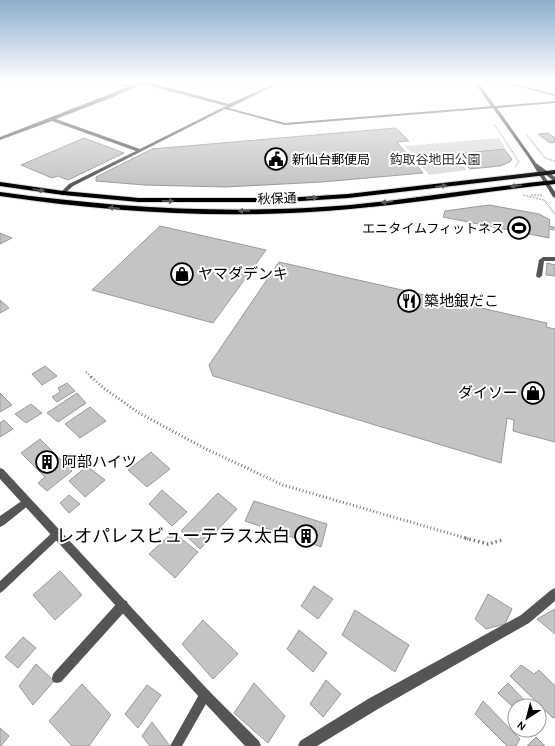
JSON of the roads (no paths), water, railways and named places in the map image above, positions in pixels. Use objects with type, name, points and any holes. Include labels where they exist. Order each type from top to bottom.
[{"type":"highway","name":"秋保通","points":[[0,184],[63,193],[139,200],[285,200],[348,196],[552,172]]},
{"type":"highway","name":"秋保通","points":[[0,194],[50,202],[133,209],[222,211],[278,210],[351,207],[555,181]]},
{"type":"street","points":[[0,139],[59,116]]},
{"type":"street","points":[[63,193],[71,185],[210,116]]},
{"type":"street","points":[[258,116],[285,124],[386,116]]},
{"type":"street","points":[[500,116],[555,196]]},
{"type":"street","points":[[51,119],[141,150]]},
{"type":"street","points":[[534,164],[552,172],[555,181]]},
{"type":"street","points":[[0,472],[204,695],[254,746]]},
{"type":"street","points":[[0,522],[26,502]]},
{"type":"street","points":[[305,746],[373,704],[525,619],[555,594]]},
{"type":"lane","points":[[540,276],[541,261],[543,259],[555,259]]},
{"type":"lane","points":[[0,588],[57,534]]},
{"type":"lane","points":[[57,678],[123,605]]},
{"type":"lane","points":[[176,746],[204,695]]},
{"type":"place","name":"新仙台郵便局","points":[[276,159]]},
{"type":"place","name":"エニタイムフィットネス","points":[[519,228]]},
{"type":"place","name":"ヤマダデンキ","points":[[182,274]]},
{"type":"place","name":"築地銀だこ","points":[[409,301]]},
{"type":"place","name":"ダイソー","points":[[533,393]]},
{"type":"place","name":"阿部ハイツ","points":[[47,462]]},
{"type":"place","name":"レオパレスビューテラス太白","points":[[306,536]]},
{"type":"park label","name":"鈎取谷地田公園","points":[[435,159]]}]
